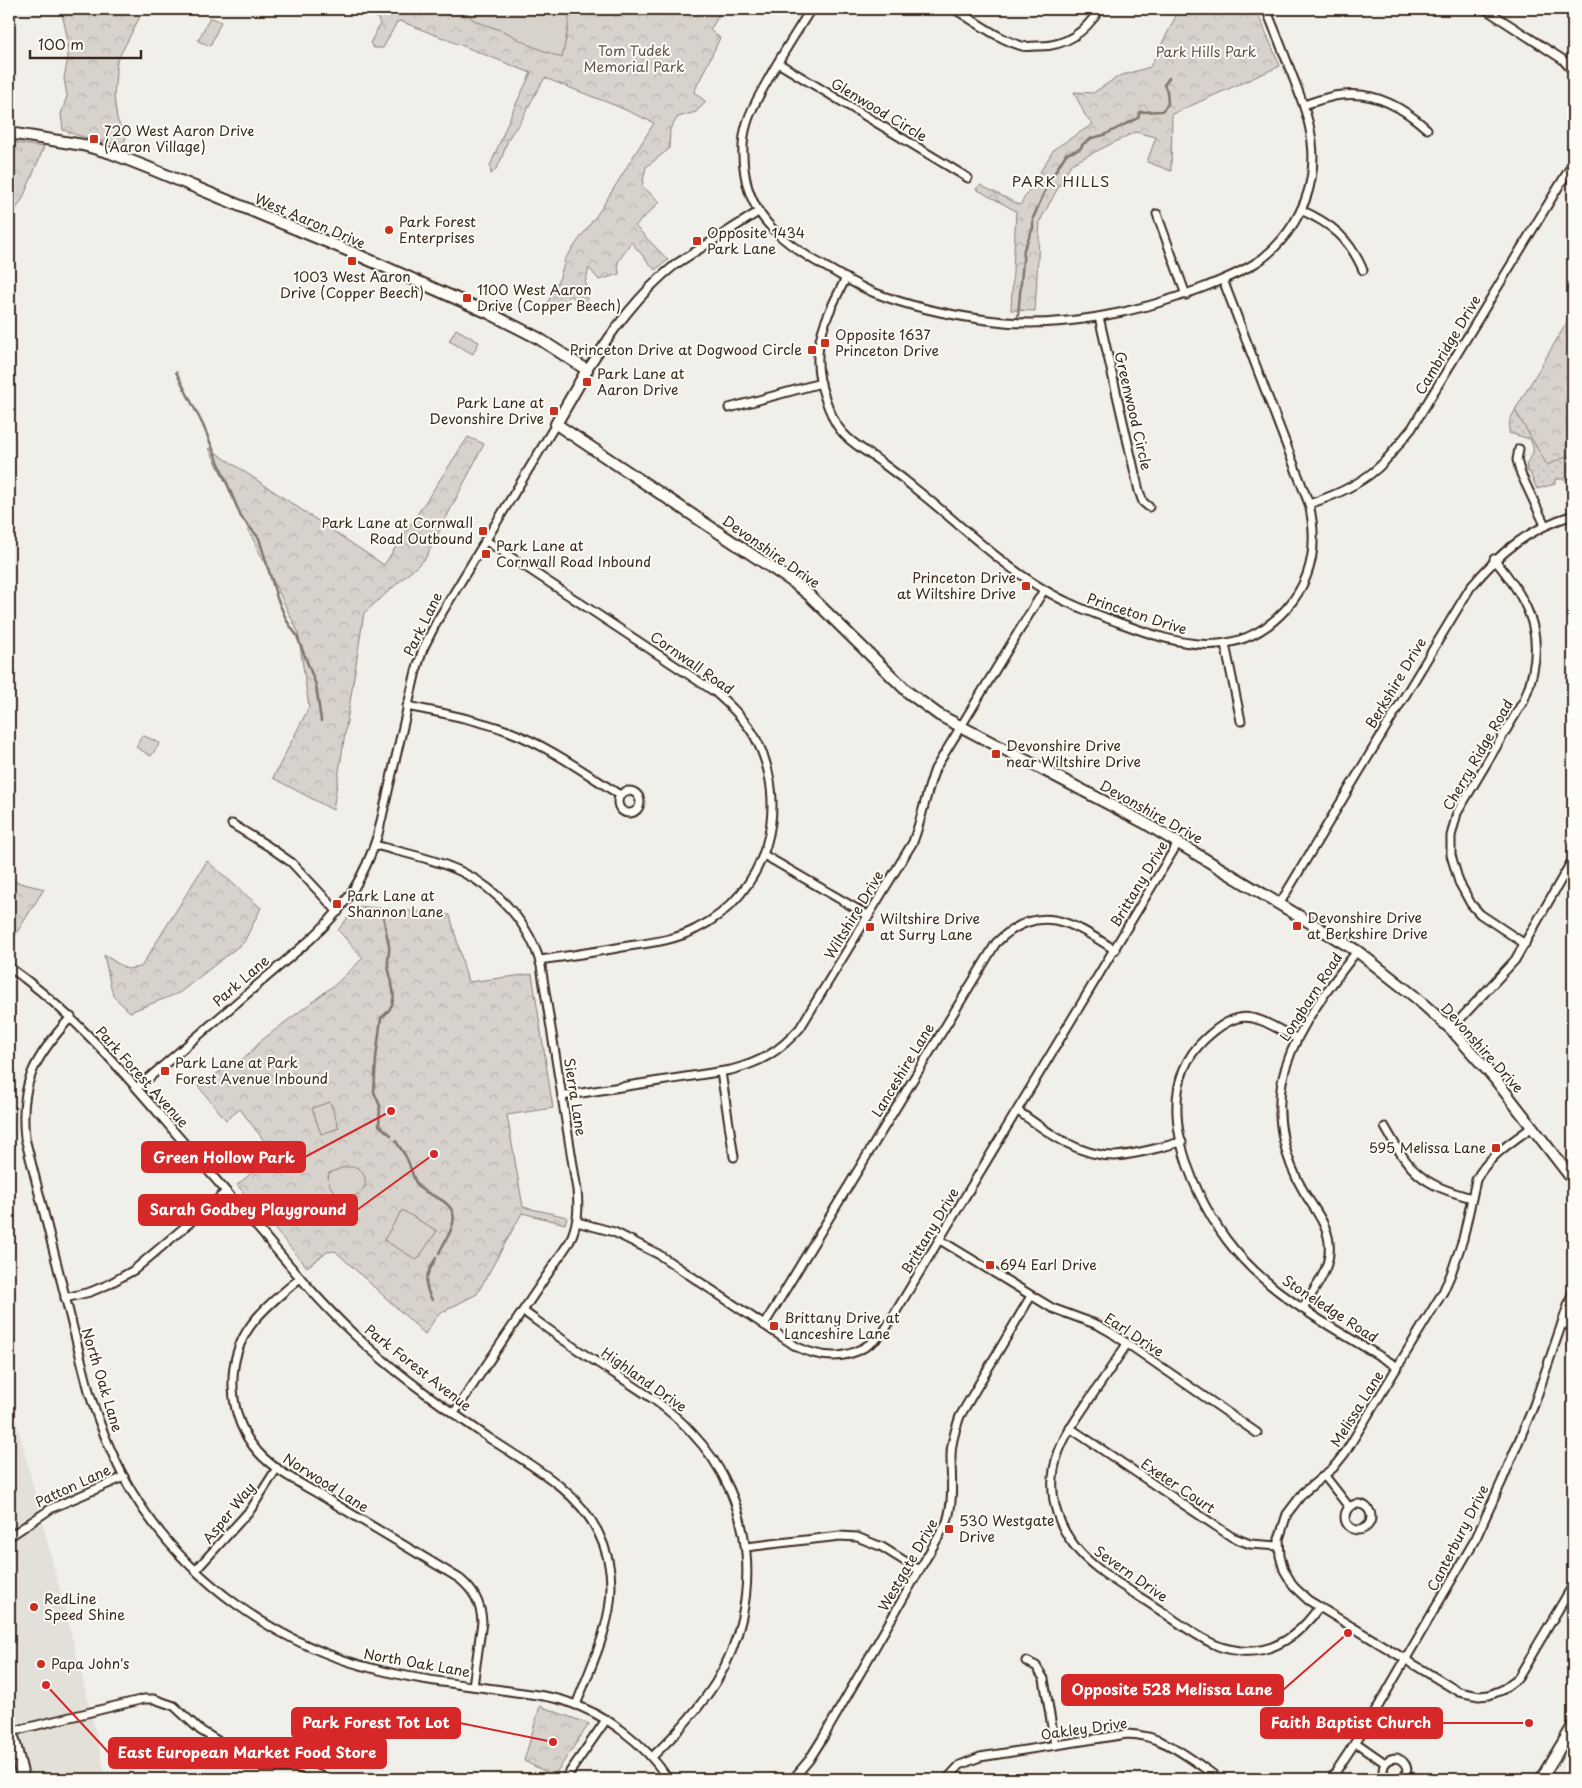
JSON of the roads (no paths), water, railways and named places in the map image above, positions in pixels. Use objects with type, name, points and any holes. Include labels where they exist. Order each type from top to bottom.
[{"type":"main road","points":[[10,1729],[23,1779]]},
{"type":"street","points":[[811,9],[755,104],[747,124],[743,160],[751,197],[758,212],[780,237],[808,256],[877,294],[924,308],[988,320],[1013,322],[1071,321],[1099,317],[1174,300],[1222,280],[1263,257],[1287,234],[1301,210],[1311,180],[1313,166],[1311,132],[1304,105],[1266,9]]},
{"type":"street","points":[[954,9],[1000,36],[1023,46],[1046,46],[1063,43],[1081,32],[1100,9]]},
{"type":"street","points":[[1485,9],[1562,59],[1573,71]]},
{"type":"street","name":"Glenwood Circle","points":[[778,63],[968,178]]},
{"type":"street","points":[[1304,105],[1342,95],[1370,95],[1399,107],[1427,129]]},
{"type":"street","name":"West Aaron Drive","points":[[9,133],[83,145],[111,153],[149,168],[349,251],[491,314],[538,338],[587,370]]},
{"type":"street","name":"Cambridge Drive","points":[[1309,504],[1338,494],[1368,476],[1384,462],[1412,428],[1573,163]]},
{"type":"street","points":[[1301,210],[1319,218],[1335,229],[1356,255],[1363,270]]},
{"type":"street","name":"Park Lane","points":[[136,1088],[311,939],[338,912],[350,896],[363,874],[375,845],[416,671],[437,621],[485,540],[587,370],[632,305],[676,264],[758,212]]},
{"type":"street","points":[[1157,214],[1186,295]]},
{"type":"street","name":"Princeton Drive","points":[[846,278],[828,311],[818,341],[818,371],[821,383],[832,416],[844,436],[924,496],[981,544],[1044,590],[1079,608],[1143,632],[1178,642],[1212,645],[1244,639],[1265,627],[1283,612],[1297,595],[1308,571],[1314,548],[1314,534],[1309,504],[1222,280]]},
{"type":"street","name":"Greenwood Circle","points":[[1099,317],[1139,491],[1143,502],[1149,507]]},
{"type":"street","points":[[729,408],[821,383]]},
{"type":"street","name":"Devonshire Drive","points":[[556,424],[793,582],[808,594],[915,698],[939,715],[1145,823],[1280,903],[1356,951],[1414,996],[1451,1030],[1495,1080],[1573,1180]]},
{"type":"street","points":[[1519,450],[1517,460],[1521,474],[1545,526]]},
{"type":"street","name":"Berkshire Drive","points":[[1280,903],[1454,611],[1470,588],[1494,560],[1525,536],[1573,515]]},
{"type":"street","name":"Cornwall Road","points":[[485,540],[715,692],[733,708],[755,736],[769,775],[773,810],[769,839],[752,880],[739,897],[724,911],[696,929],[658,942],[540,960]]},
{"type":"street","name":"Cherry Ridge Road","points":[[1494,560],[1520,592],[1530,615],[1535,638],[1535,664],[1524,700],[1457,813],[1451,836],[1450,855],[1458,882],[1471,904],[1480,914],[1525,944]]},
{"type":"street","name":"Wiltshire Drive","points":[[562,1096],[720,1072],[751,1065],[764,1059],[789,1040],[800,1028],[913,842],[920,823],[928,786],[935,769],[1044,590]]},
{"type":"street","points":[[1225,644],[1241,721]]},
{"type":"street","points":[[408,706],[466,719],[520,736],[560,756],[620,795]]},
{"type":"street","points":[[232,824],[292,863],[338,912]]},
{"type":"street","name":"Brittany Drive","points":[[577,1222],[614,1232],[658,1254],[797,1347],[821,1356],[843,1356],[864,1348],[882,1333],[940,1240],[1178,843]]},
{"type":"street","name":"Sierra Lane","points":[[375,845],[443,864],[462,872],[498,896],[521,924],[540,960],[577,1190],[579,1211],[570,1241],[454,1413]]},
{"type":"street","points":[[764,854],[869,916]]},
{"type":"street","points":[[1451,1030],[1504,974],[1525,944],[1573,859]]},
{"type":"street","name":"Lanceshire Lane","points":[[764,1325],[996,942],[1004,934],[1018,926],[1032,921],[1053,920],[1080,928],[1114,950]]},
{"type":"street","name":"Longbarn Road","points":[[1303,1308],[1325,1271],[1330,1248],[1329,1236],[1324,1222],[1304,1192],[1286,1153],[1280,1125],[1282,1083],[1296,1038],[1356,951]]},
{"type":"street","name":"Park Forest Avenue","points":[[9,967],[44,994],[96,1042],[300,1278],[367,1347],[423,1392],[551,1479],[573,1497],[584,1510],[600,1534],[610,1567],[611,1598],[610,1614],[576,1705]]},
{"type":"street","name":"Stoneledge Road","points":[[1296,1038],[1263,1020],[1244,1017],[1220,1025],[1191,1055],[1183,1072],[1176,1103],[1177,1120],[1191,1173],[1202,1199],[1226,1238],[1240,1257],[1263,1279],[1287,1299],[1398,1367]]},
{"type":"street","name":"North Oak Lane","points":[[71,1018],[51,1040],[30,1075],[23,1111],[25,1138],[90,1395],[100,1427],[124,1477],[148,1516],[179,1554],[222,1594],[255,1618],[309,1647],[354,1664],[380,1671],[548,1697],[576,1705],[606,1720],[641,1746],[652,1757],[668,1779]]},
{"type":"street","points":[[720,1072],[734,1157]]},
{"type":"street","points":[[1018,1111],[1067,1143],[1095,1154],[1126,1155],[1182,1142]]},
{"type":"street","points":[[1384,1127],[1409,1166],[1425,1180],[1447,1191],[1472,1198]]},
{"type":"street","name":"Melissa Lane","points":[[1532,1127],[1488,1162],[1481,1170],[1476,1180],[1463,1239],[1443,1292],[1345,1453],[1324,1476],[1304,1493],[1287,1514],[1281,1528],[1279,1546],[1284,1570],[1294,1587],[1304,1597],[1459,1692],[1479,1696],[1489,1695],[1502,1690],[1510,1685],[1522,1672],[1573,1585]]},
{"type":"street","points":[[65,1298],[107,1286],[134,1270],[226,1192]]},
{"type":"street","name":"Earl Drive","points":[[940,1240],[1062,1314],[1098,1325],[1257,1432]]},
{"type":"street","name":"Norwood Lane","points":[[300,1278],[262,1312],[244,1336],[234,1370],[234,1399],[238,1418],[258,1452],[277,1468],[460,1578],[468,1586],[477,1597],[482,1616],[474,1686]]},
{"type":"street","name":"Canterbury Drive","points":[[1330,1779],[1406,1659],[1479,1530],[1534,1405],[1573,1291]]},
{"type":"street","name":"Westgate Drive","points":[[793,1779],[809,1760],[824,1736],[947,1522],[952,1508],[953,1494],[951,1453],[960,1416],[1031,1296]]},
{"type":"street","name":"Highland Drive","points":[[523,1311],[669,1411],[692,1432],[712,1456],[723,1474],[737,1506],[746,1547],[748,1576],[739,1630],[726,1663],[709,1692],[697,1708],[652,1757]]},
{"type":"street","points":[[1562,1324],[1573,1327]]},
{"type":"street","name":"Severn Drive","points":[[1127,1344],[1070,1428],[1064,1438],[1056,1462],[1053,1476],[1054,1501],[1058,1516],[1068,1536],[1084,1557],[1094,1565],[1204,1639],[1225,1649],[1256,1651],[1278,1645],[1304,1627],[1319,1606]]},
{"type":"street","name":"Exeter Court","points":[[1070,1428],[1232,1537],[1250,1544],[1279,1546]]},
{"type":"street","name":"Asper Way","points":[[196,1570],[251,1509],[277,1468]]},
{"type":"street","points":[[1324,1476],[1349,1507]]},
{"type":"street","name":"Patton Lane","points":[[9,1537],[33,1519],[52,1508],[124,1477]]},
{"type":"street","points":[[746,1547],[840,1536],[857,1537],[882,1547],[919,1570]]},
{"type":"street","points":[[1026,1661],[1036,1666],[1044,1679],[1055,1745]]},
{"type":"street","points":[[10,1729],[144,1699],[154,1699],[174,1706],[200,1730],[218,1741],[331,1779]]},
{"type":"street","points":[[565,1779],[606,1720]]},
{"type":"street","points":[[1541,1779],[1573,1726]]},
{"type":"street","name":"Oakley Drive","points":[[947,1779],[960,1765],[980,1757],[1127,1734],[1142,1734],[1156,1738],[1220,1779]]},
{"type":"street","points":[[1355,1742],[1385,1763]]},
{"type":"street","points":[[1387,1779],[1383,1772],[1385,1763],[1392,1758],[1397,1758],[1404,1763],[1407,1771],[1403,1779]]},
{"type":"waterway","points":[[1018,316],[1024,249],[1033,228],[1033,218],[1049,182],[1066,154],[1080,149],[1083,144],[1092,138],[1104,135],[1138,118],[1140,112],[1162,111],[1168,104],[1167,91],[1164,85],[1169,78]]},
{"type":"waterway","points":[[176,372],[203,425],[241,517],[259,538],[277,598],[287,621],[297,636],[316,685],[321,721]]},
{"type":"waterway","points":[[383,915],[389,946],[388,963],[394,993],[391,1006],[381,1018],[374,1092],[380,1106],[379,1125],[391,1135]]},
{"type":"waterway","points":[[396,1141],[406,1157],[419,1188],[444,1202],[453,1214],[451,1228],[439,1253]]},
{"type":"waterway","points":[[432,1300],[426,1283],[436,1258]]},
{"type":"place","name":"720 West Aaron Drive (Aaron Village)","points":[[94,139]]},
{"type":"place","name":"Park Forest Enterprises","points":[[389,230]]},
{"type":"place","name":"Opposite 1434 Park Lane","points":[[697,241]]},
{"type":"place","name":"1003 West Aaron Drive (Copper Beech)","points":[[352,261]]},
{"type":"place","name":"1100 West Aaron Drive (Copper Beech)","points":[[467,298]]},
{"type":"place","name":"Opposite 1637 Princeton Drive","points":[[825,343]]},
{"type":"place","name":"Princeton Drive at Dogwood Circle","points":[[812,350]]},
{"type":"place","name":"Park Lane at Aaron Drive","points":[[587,382]]},
{"type":"place","name":"Park Lane at Devonshire Drive","points":[[554,411]]},
{"type":"place","name":"Park Lane at Cornwall Road Outbound","points":[[483,531]]},
{"type":"place","name":"Park Lane at Cornwall Road Inbound","points":[[486,554]]},
{"type":"place","name":"Princeton Drive at Wiltshire Drive","points":[[1026,586]]},
{"type":"place","name":"Devonshire Drive near Wiltshire Drive","points":[[996,754]]},
{"type":"place","name":"Park Lane at Shannon Lane","points":[[337,904]]},
{"type":"place","name":"Devonshire Drive at Berkshire Drive","points":[[1297,926]]},
{"type":"place","name":"Wiltshire Drive at Surry Lane","points":[[870,927]]},
{"type":"place","name":"Park Lane at Park Forest Avenue Inbound","points":[[165,1071]]},
{"type":"place","name":"Green Hollow Park","points":[[391,1111]]},
{"type":"place","name":"595 Melissa Lane","points":[[1496,1148]]},
{"type":"place","name":"Sarah Godbey Playground","points":[[434,1154]]},
{"type":"place","name":"694 Earl Drive","points":[[990,1265]]},
{"type":"place","name":"Brittany Drive at Lanceshire Lane","points":[[774,1326]]},
{"type":"place","name":"530 Westgate Drive","points":[[949,1529]]},
{"type":"place","name":"RedLine Speed Shine","points":[[34,1607]]},
{"type":"place","name":"Opposite 528 Melissa Lane","points":[[1348,1633]]},
{"type":"place","name":"Papa John's","points":[[41,1664]]},
{"type":"place","name":"East European Market Food Store","points":[[46,1685]]},
{"type":"place","name":"Faith Baptist Church","points":[[1529,1723]]},
{"type":"place","name":"Park Forest Tot Lot","points":[[553,1742]]},
{"type":"district","name":"PARK HILLS","points":[[1061,182]]},
{"type":"park label","name":"Park Hills Park","points":[[1206,52]]},
{"type":"park label","name":"Tom Tudek Memorial Park","points":[[634,59]]}]
